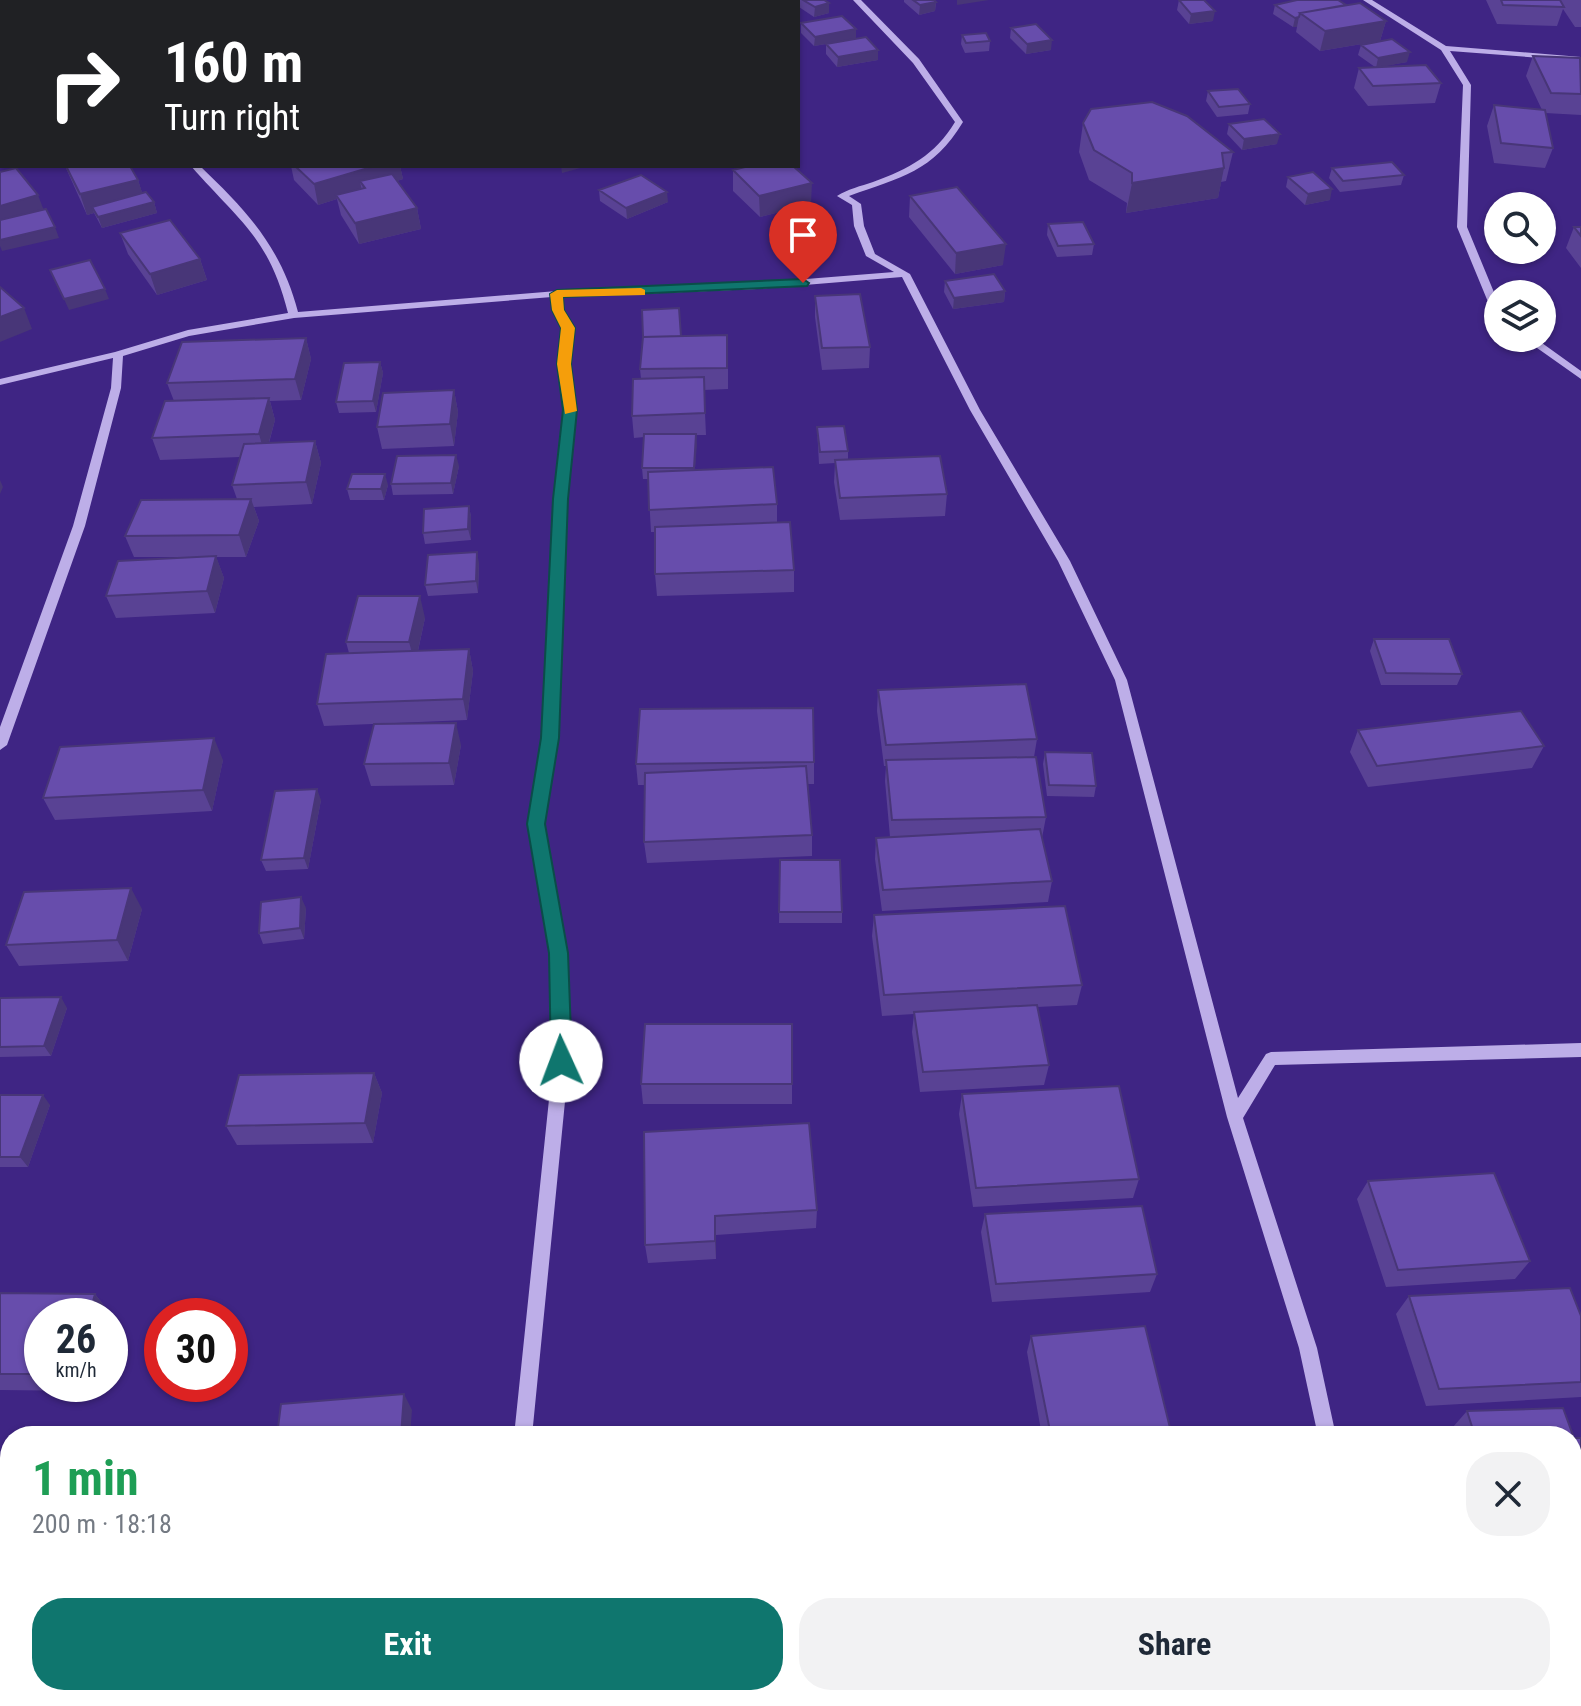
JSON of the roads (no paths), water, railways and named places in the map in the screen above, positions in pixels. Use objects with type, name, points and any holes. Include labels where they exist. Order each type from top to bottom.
[{"type":"street","points":[[857,0],[916,61],[959,122],[948,143],[929,162],[842,196],[856,204],[859,226],[871,256],[905,274],[975,410],[1064,561],[1121,680],[1235,1117],[1308,1348],[1325,1426]]},
{"type":"street","points":[[1367,0],[1444,48],[1467,85],[1462,227],[1484,280]]},
{"type":"street","points":[[1444,48],[1581,59]]},
{"type":"street","points":[[197,168],[262,234],[287,282],[294,315]]},
{"type":"street","points":[[0,382],[118,354],[188,333],[294,315],[557,294],[726,288],[905,274]]},
{"type":"street","points":[[524,1426],[561,1061],[558,953],[536,824],[550,738],[561,499],[570,410],[564,364],[568,328],[558,310],[557,294]]},
{"type":"street","points":[[1548,352],[1581,376]]},
{"type":"street","points":[[0,745],[79,526],[116,388],[118,354]]},
{"type":"street","points":[[1235,1117],[1271,1059],[1581,1050]]}]
